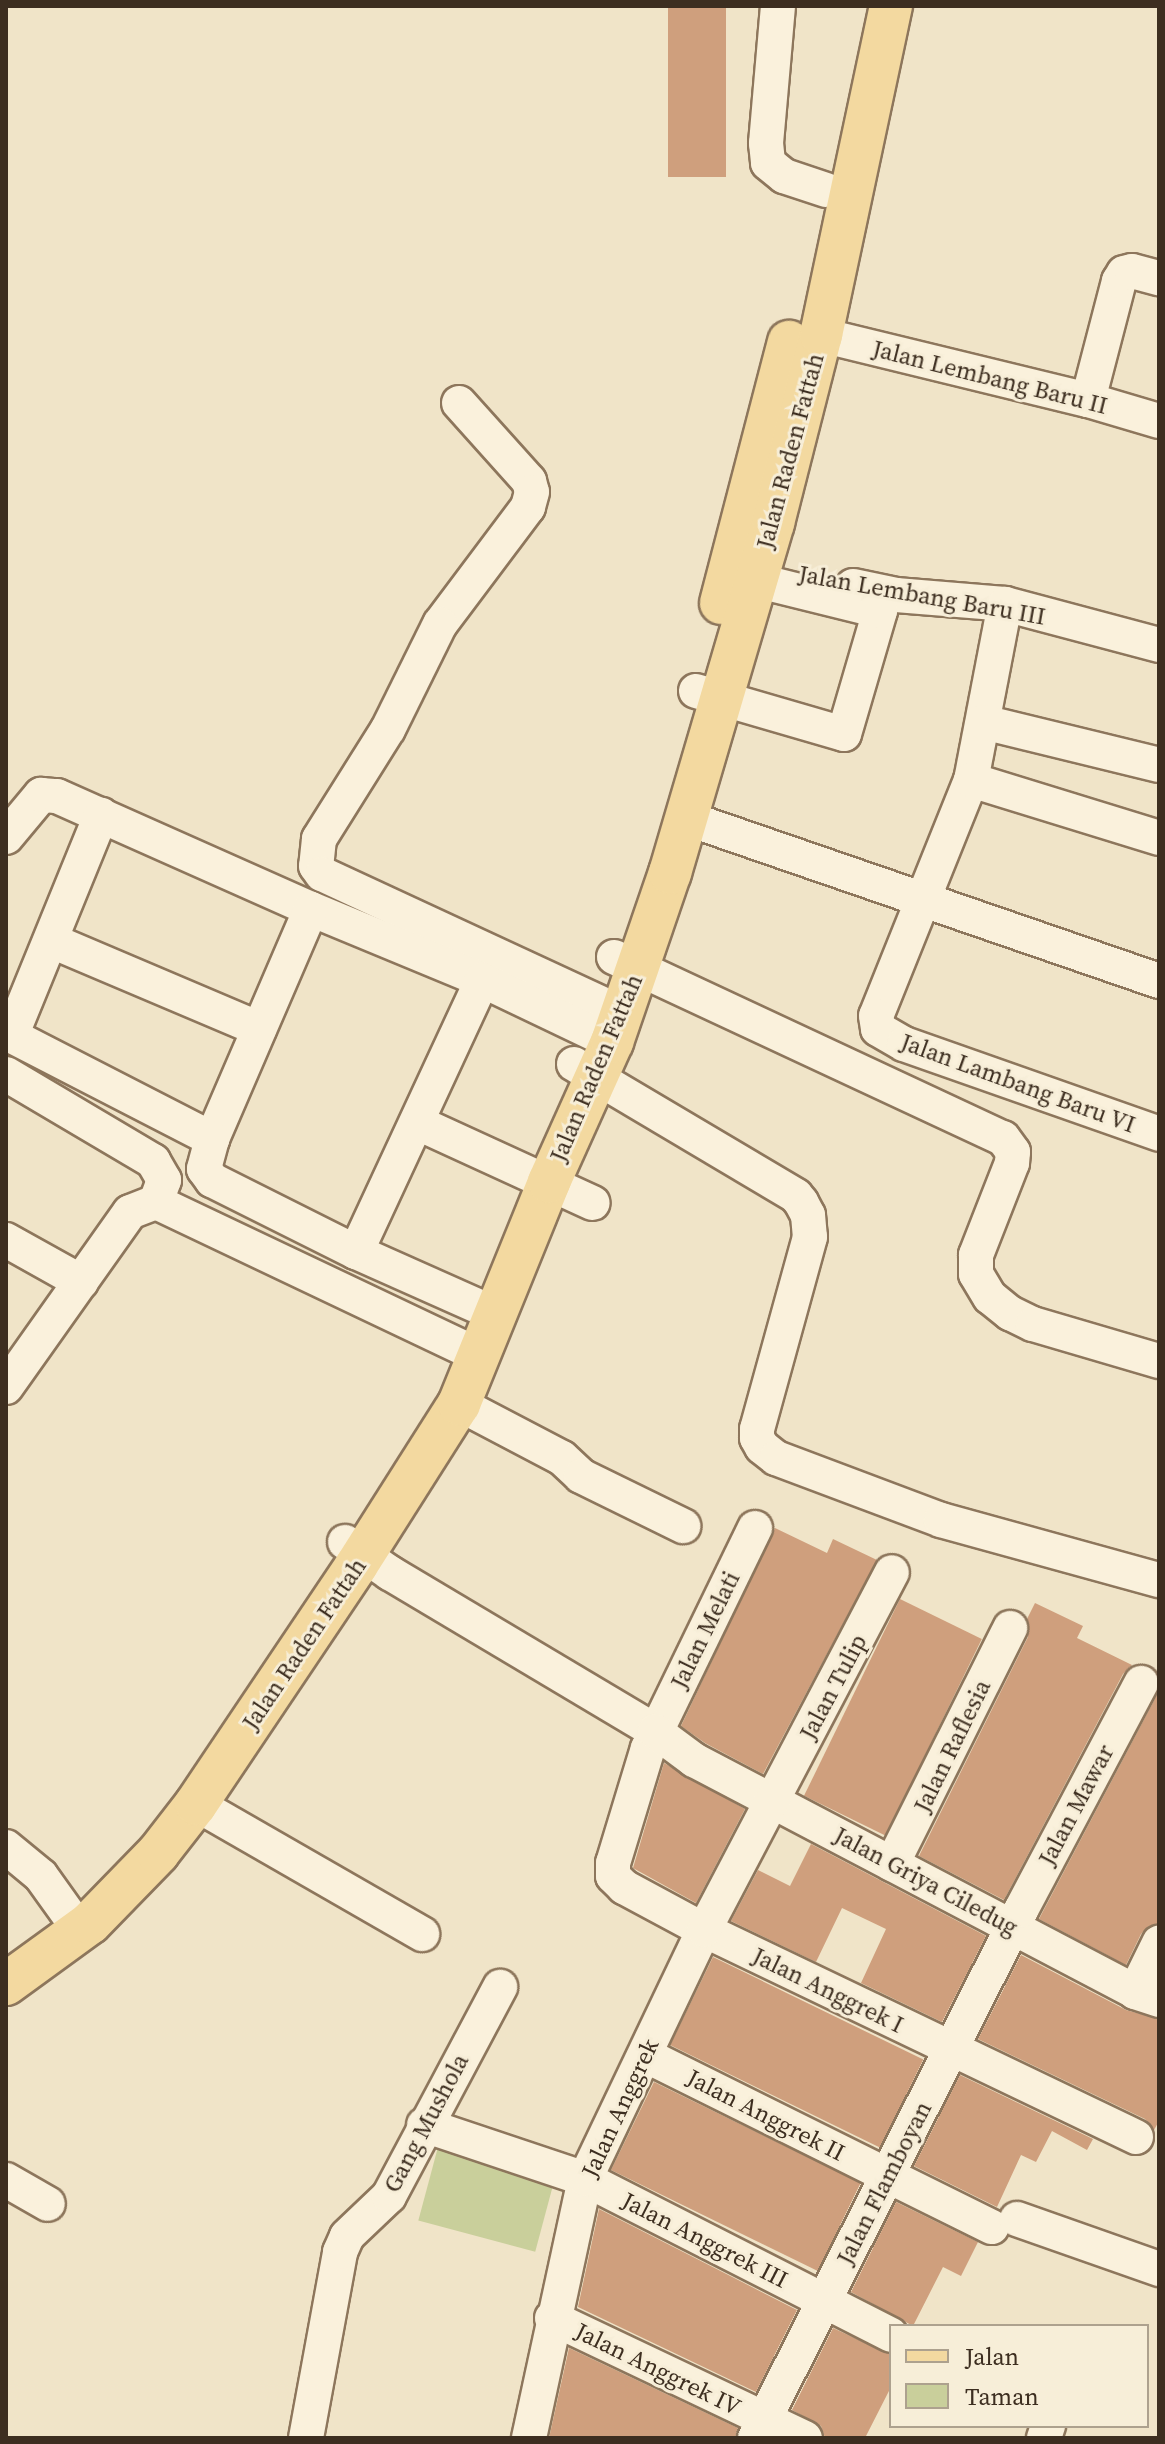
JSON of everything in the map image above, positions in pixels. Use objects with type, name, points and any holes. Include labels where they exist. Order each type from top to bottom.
[{"type":"main road","name":"Jalan Raden Fattah","points":[[744,570],[868,6]]},
{"type":"main road","name":"Jalan Raden Fattah","points":[[626,962],[744,570],[821,335],[891,6]]},
{"type":"main road","name":"Jalan Raden Fattah","points":[[6,1953],[123,1891],[196,1804],[351,1554],[418,1426],[468,1350],[686,818],[709,694]]},
{"type":"main road","name":"Jalan Raden Fattah","points":[[6,1984],[72,1920],[157,1817],[459,1404],[475,1305],[538,1176]]},
{"type":"street","points":[[778,6],[766,143],[768,163],[784,176],[826,190]]},
{"type":"street","points":[[1088,400],[1119,281],[1124,273],[1157,269]]},
{"type":"street","name":"Jalan Lembang Baru II","points":[[821,335],[1088,400],[1159,421]]},
{"type":"street","points":[[459,403],[529,481],[532,492],[528,507],[440,624],[388,729],[319,839],[316,866],[322,874],[594,1043],[796,1196],[808,1215],[810,1237],[757,1429],[757,1438],[762,1447],[776,1458],[941,1520],[1159,1580]]},
{"type":"street","points":[[709,694],[844,734],[880,611],[744,570]]},
{"type":"street","name":"Jalan Lembang Baru III","points":[[744,570],[896,595],[1005,604],[1159,645]]},
{"type":"street","points":[[924,898],[971,780],[1005,604]]},
{"type":"street","points":[[983,722],[1159,765]]},
{"type":"street","points":[[971,780],[1159,838]]},
{"type":"street","points":[[6,837],[41,795],[57,796],[311,909],[482,980],[594,1043]]},
{"type":"street","points":[[101,815],[52,941],[8,1035],[212,1139]]},
{"type":"street","points":[[686,818],[1159,981]]},
{"type":"street","name":"Jalan Lambang Baru VI","points":[[924,898],[876,1016],[878,1029],[904,1044],[1159,1134]]},
{"type":"street","points":[[311,909],[212,1139],[204,1169],[212,1180],[356,1252],[475,1305]]},
{"type":"street","points":[[52,941],[259,1029]]},
{"type":"street","points":[[626,962],[1003,1138],[1013,1152],[1012,1163],[976,1255],[976,1274],[990,1297],[1010,1313],[1033,1324],[1159,1361]]},
{"type":"street","points":[[356,1252],[482,980]]},
{"type":"street","points":[[6,1074],[153,1161],[164,1180],[156,1202]]},
{"type":"street","points":[[418,1123],[593,1203]]},
{"type":"street","points":[[6,1387],[130,1212],[156,1202],[468,1350]]},
{"type":"street","points":[[6,1240],[81,1282]]},
{"type":"street","points":[[459,1404],[562,1458],[581,1476],[683,1526]]},
{"type":"street","name":"Jalan Melati","points":[[652,1739],[755,1528]]},
{"type":"street","name":"Jalan Griya Ciledug","points":[[351,1554],[652,1739],[1147,1996]]},
{"type":"street","name":"Jalan Tulip","points":[[774,1801],[892,1572]]},
{"type":"street","name":"Jalan Raflesia","points":[[892,1864],[1010,1628]]},
{"type":"street","name":"Jalan Mawar","points":[[1013,1927],[1141,1683]]},
{"type":"street","points":[[652,1739],[613,1863],[613,1876],[624,1887],[704,1930]]},
{"type":"street","name":"Jalan Anggrek","points":[[529,2438],[552,2318],[585,2179],[704,1930],[774,1801]]},
{"type":"street","points":[[196,1804],[422,1934]]},
{"type":"street","points":[[6,1847],[41,1876],[72,1920]]},
{"type":"street","name":"Jalan Flamboyan","points":[[760,2429],[1013,1927]]},
{"type":"street","name":"Jalan Anggrek I","points":[[704,1930],[1136,2137]]},
{"type":"street","points":[[1147,1996],[1159,1943]]},
{"type":"street","name":"Gang Mushola","points":[[306,2438],[340,2252],[356,2224],[389,2196],[500,1987]]},
{"type":"street","name":"Jalan Anggrek II","points":[[645,2055],[886,2177],[1005,2223],[1159,2269]]},
{"type":"street","points":[[424,2125],[585,2179]]},
{"type":"street","name":"Jalan Anggrek III","points":[[585,2179],[889,2334]]},
{"type":"street","points":[[6,2180],[48,2204]]},
{"type":"street","name":"Jalan Anggrek IV","points":[[552,2318],[760,2429],[805,2438]]},
{"type":"green space","points":[[438,2147],[555,2178],[535,2252],[418,2220]]},
{"type":"building","points":[[668,6],[726,6],[726,177],[668,177]]},
{"type":"building","points":[[775,1528],[827,1553],[833,1539],[877,1560],[763,1774],[705,1743],[681,1726]]},
{"type":"building","points":[[900,1599],[982,1639],[886,1836],[804,1796]]},
{"type":"building","points":[[1035,1603],[1083,1626],[1077,1638],[1132,1665],[1123,1674],[1004,1900],[919,1856],[1028,1637],[1027,1619]]},
{"type":"building","points":[[1159,1691],[1159,1923],[1149,1926],[1141,1934],[1126,1965],[1039,1919]]},
{"type":"building","points":[[664,1763],[745,1809],[696,1903],[633,1868]]},
{"type":"building","points":[[811,1844],[986,1936],[942,2022],[861,1983],[886,1929],[842,1908],[816,1962],[731,1921],[758,1870],[790,1886]]},
{"type":"building","points":[[1021,1955],[1126,2010],[1159,2019],[1159,2121],[1154,2130],[1145,2119],[978,2039]]},
{"type":"building","points":[[713,1957],[923,2060],[880,2148],[670,2045]]},
{"type":"building","points":[[960,2075],[1093,2139],[1087,2150],[1052,2131],[1036,2162],[1021,2155],[997,2207],[914,2166]]},
{"type":"building","points":[[654,2082],[861,2183],[818,2271],[611,2170]]},
{"type":"building","points":[[896,2202],[978,2242],[961,2276],[943,2267],[914,2324],[851,2292]]},
{"type":"building","points":[[599,2209],[797,2310],[756,2392],[578,2307]]},
{"type":"building","points":[[833,2328],[889,2354],[889,2391],[865,2438],[825,2438],[821,2426],[792,2410]]},
{"type":"building","points":[[569,2348],[738,2428],[735,2438],[549,2438]]}]
